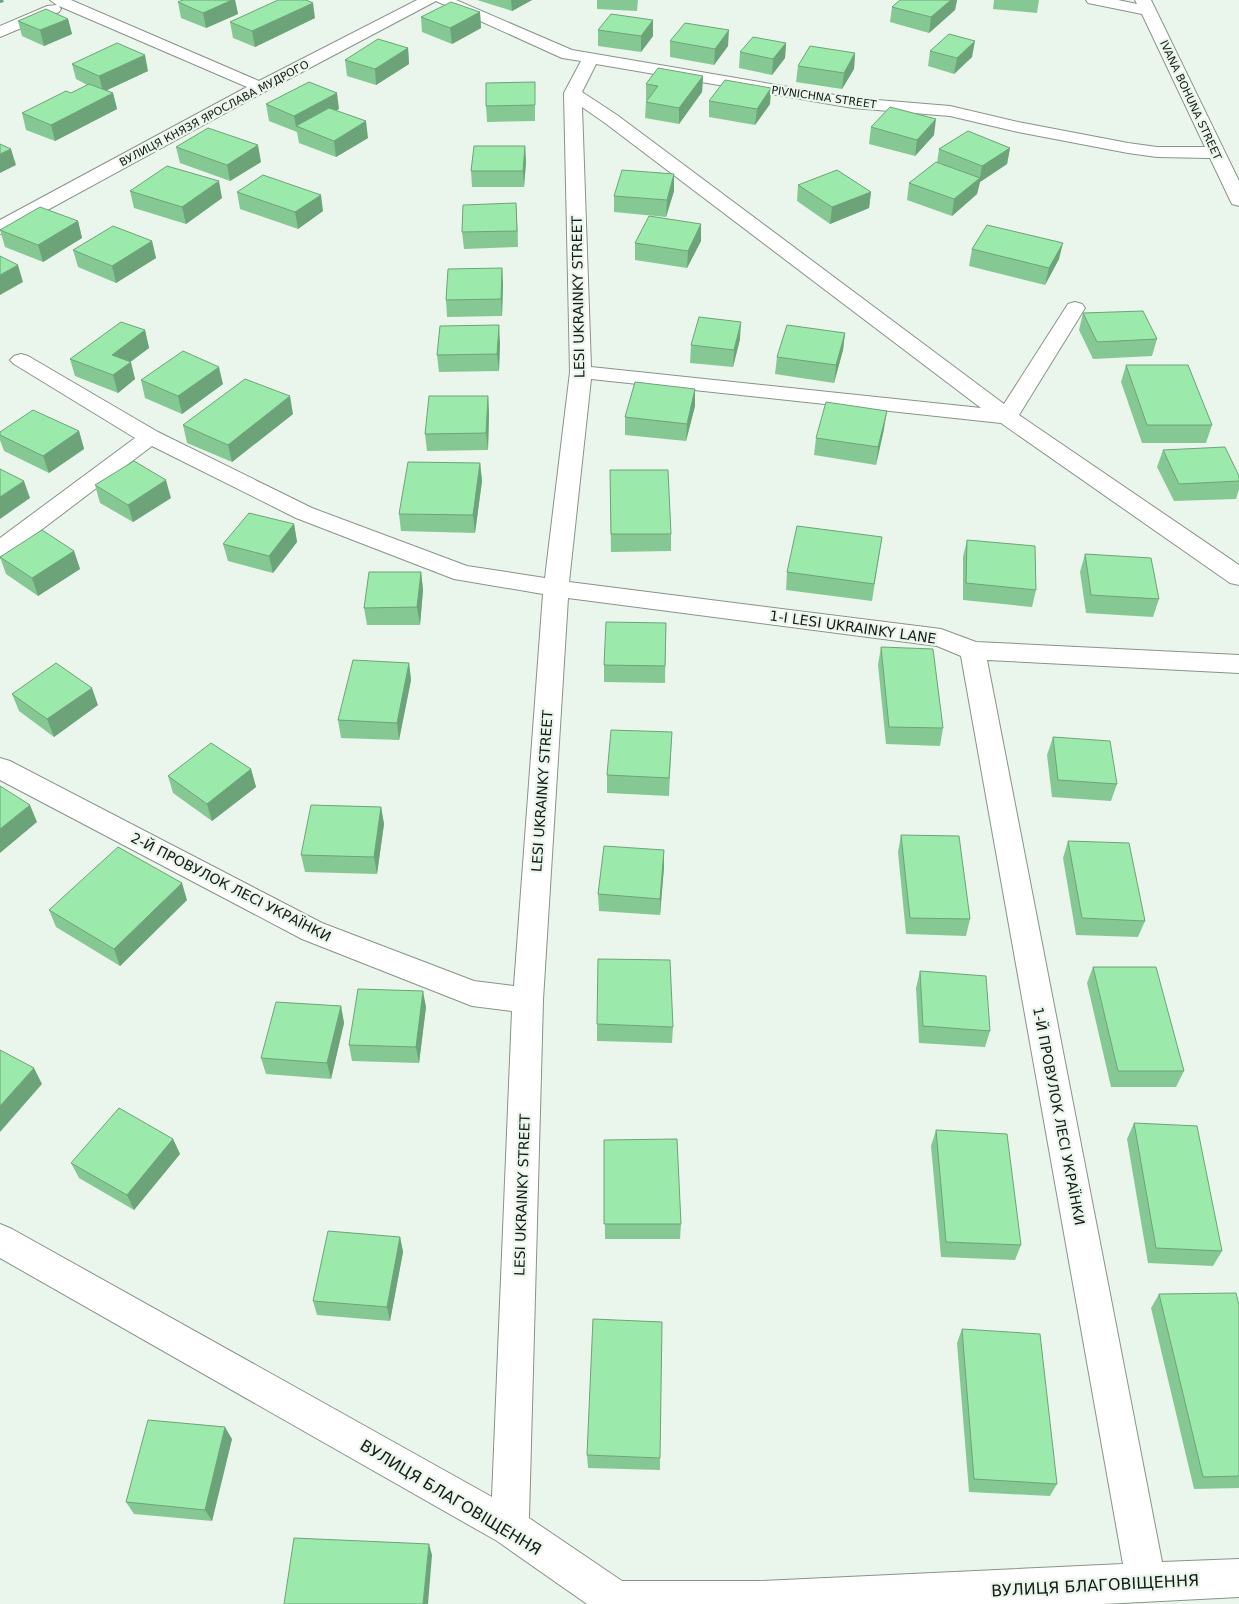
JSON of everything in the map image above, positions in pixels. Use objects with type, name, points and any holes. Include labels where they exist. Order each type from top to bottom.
[{"type":"street","name":"ВУЛИЦЯ КНЯЗЯ ЯРОСЛАВА МУДРОГО","points":[[0,228],[260,88],[429,0]]},
{"type":"street","name":"PIVNICHNA STREET","points":[[443,0],[568,54],[853,103],[950,111],[1018,127],[1128,148],[1157,152],[1215,153]]},
{"type":"street","points":[[1094,0],[1146,6]]},
{"type":"street","points":[[0,32],[62,2],[260,88]]},
{"type":"street","name":"IVANA BOHUNA STREET","points":[[1146,6],[1239,200]]},
{"type":"street","name":"LESI UKRAINKY STREET","points":[[510,1528],[528,1000],[556,588],[581,372],[573,93],[591,58]]},
{"type":"street","points":[[573,93],[611,119],[1007,417],[1239,577]]},
{"type":"street","points":[[1007,417],[1075,308]]},
{"type":"street","points":[[21,360],[150,437],[304,514],[463,573],[556,588]]},
{"type":"street","points":[[581,372],[1007,417]]},
{"type":"street","points":[[0,550],[150,437]]},
{"type":"street","name":"1-I LESI UKRAINKY LANE","points":[[556,588],[941,638],[973,650],[1239,664]]},
{"type":"street","name":"1-Й ПРОВУЛОК ЛЕСІ УКРАЇНКИ","points":[[973,650],[1146,1582]]},
{"type":"street","name":"2-Й ПРОВУЛОК ЛЕСІ УКРАЇНКИ","points":[[0,768],[312,931],[472,993],[528,1000]]},
{"type":"street","name":"ВУЛИЦЯ БЛАГОВІЩЕННЯ","points":[[0,1240],[510,1528],[617,1602],[760,1602],[1239,1578]]},
{"type":"building","points":[[183,0],[232,0],[203,13],[178,2]]},
{"type":"building","points":[[278,0],[306,0],[313,3],[252,31],[230,22]]},
{"type":"building","points":[[900,0],[951,0],[931,17],[892,7]]},
{"type":"building","points":[[451,2],[480,12],[450,28],[421,17]]},
{"type":"building","points":[[46,9],[68,19],[40,30],[18,21]]},
{"type":"building","points":[[611,14],[653,20],[641,36],[598,30]]},
{"type":"building","points":[[685,23],[729,30],[715,49],[670,41]]},
{"type":"building","points":[[949,34],[975,41],[957,58],[930,51]]},
{"type":"building","points":[[753,37],[786,43],[773,59],[740,52]]},
{"type":"building","points":[[378,39],[408,48],[375,69],[345,60]]},
{"type":"building","points":[[117,43],[145,55],[99,76],[72,64]]},
{"type":"building","points":[[810,46],[855,53],[844,73],[798,66]]},
{"type":"building","points":[[658,68],[703,76],[679,108],[646,102],[658,86],[646,84]]},
{"type":"building","points":[[725,80],[771,88],[757,109],[709,101]]},
{"type":"building","points":[[309,82],[337,93],[294,116],[266,104]]},
{"type":"building","points":[[535,82],[535,105],[486,106],[486,83]]},
{"type":"building","points":[[89,84],[113,93],[51,125],[22,113],[66,91],[71,93]]},
{"type":"building","points":[[890,107],[936,119],[917,140],[871,127]]},
{"type":"building","points":[[329,108],[366,121],[334,141],[296,126]]},
{"type":"building","points":[[208,128],[258,145],[227,165],[176,147]]},
{"type":"building","points":[[968,131],[1010,148],[982,166],[939,149]]},
{"type":"building","points":[[0,144],[11,149],[0,154]]},
{"type":"building","points":[[474,146],[525,146],[523,171],[471,171]]},
{"type":"building","points":[[936,162],[980,178],[954,199],[909,183]]},
{"type":"building","points":[[167,166],[219,181],[182,207],[130,191]]},
{"type":"building","points":[[622,170],[674,174],[667,200],[614,196]]},
{"type":"building","points":[[837,170],[871,192],[832,207],[798,185]]},
{"type":"building","points":[[263,175],[321,195],[295,212],[237,192]]},
{"type":"building","points":[[516,203],[517,231],[462,232],[463,205]]},
{"type":"building","points":[[40,207],[78,221],[38,245],[0,230]]},
{"type":"building","points":[[649,216],[701,224],[688,251],[635,243]]},
{"type":"building","points":[[987,225],[1063,243],[1049,268],[972,249]]},
{"type":"building","points":[[113,226],[152,241],[112,266],[73,250]]},
{"type":"building","points":[[0,256],[18,265],[0,275]]},
{"type":"building","points":[[502,268],[501,299],[446,300],[448,269]]},
{"type":"building","points":[[1143,311],[1157,339],[1097,342],[1083,313]]},
{"type":"building","points":[[699,317],[741,322],[734,350],[691,345]]},
{"type":"building","points":[[121,322],[145,330],[112,355],[131,362],[113,375],[70,359]]},
{"type":"building","points":[[499,325],[497,354],[437,355],[440,326]]},
{"type":"building","points":[[787,325],[845,333],[836,365],[777,357]]},
{"type":"building","points":[[183,351],[219,367],[178,396],[141,380]]},
{"type":"building","points":[[1126,365],[1188,365],[1212,425],[1147,425]]},
{"type":"building","points":[[245,379],[290,396],[228,445],[183,425]]},
{"type":"building","points":[[635,382],[695,389],[687,424],[625,417]]},
{"type":"building","points":[[429,396],[488,396],[486,433],[425,434]]},
{"type":"building","points":[[826,402],[887,411],[878,447],[816,438]]},
{"type":"building","points":[[33,410],[79,431],[43,456],[0,435],[0,432]]},
{"type":"building","points":[[1225,447],[1239,476],[1239,481],[1179,484],[1163,450]]},
{"type":"building","points":[[134,461],[166,480],[128,505],[95,485]]},
{"type":"building","points":[[408,462],[480,463],[473,515],[399,514]]},
{"type":"building","points":[[0,469],[24,481],[0,497]]},
{"type":"building","points":[[610,470],[668,470],[671,534],[611,534]]},
{"type":"building","points":[[249,513],[294,524],[269,556],[223,544]]},
{"type":"building","points":[[797,526],[882,537],[874,584],[787,572]]},
{"type":"building","points":[[42,530],[74,551],[32,578],[0,557]]},
{"type":"building","points":[[967,540],[1035,546],[1036,590],[966,583]]},
{"type":"building","points":[[1085,554],[1151,558],[1159,599],[1091,595]]},
{"type":"building","points":[[369,572],[421,572],[417,607],[364,608]]},
{"type":"building","points":[[606,622],[666,623],[665,666],[604,665]]},
{"type":"building","points":[[881,647],[933,649],[943,728],[889,727]]},
{"type":"building","points":[[353,660],[409,663],[397,723],[338,720]]},
{"type":"building","points":[[56,663],[92,688],[47,719],[12,694]]},
{"type":"building","points":[[611,730],[672,732],[669,778],[607,775]]},
{"type":"building","points":[[1053,737],[1110,741],[1117,784],[1058,780]]},
{"type":"building","points":[[211,743],[251,769],[207,804],[168,776]]},
{"type":"building","points":[[0,786],[30,805],[0,829]]},
{"type":"building","points":[[311,805],[381,807],[374,857],[301,855]]},
{"type":"building","points":[[901,835],[959,836],[970,919],[910,918]]},
{"type":"building","points":[[1068,841],[1129,843],[1145,921],[1082,918]]},
{"type":"building","points":[[604,846],[664,850],[660,899],[598,894]]},
{"type":"building","points":[[118,847],[182,883],[114,949],[49,910]]},
{"type":"building","points":[[598,959],[670,960],[673,1027],[597,1024]]},
{"type":"building","points":[[1093,967],[1156,967],[1184,1071],[1118,1071]]},
{"type":"building","points":[[920,971],[986,976],[990,1031],[923,1026]]},
{"type":"building","points":[[358,989],[423,991],[416,1047],[349,1045]]},
{"type":"building","points":[[276,1002],[341,1006],[327,1063],[261,1058]]},
{"type":"building","points":[[0,1050],[34,1068],[0,1106]]},
{"type":"building","points":[[119,1108],[173,1139],[127,1195],[71,1163]]},
{"type":"building","points":[[1134,1123],[1197,1126],[1222,1251],[1156,1248]]},
{"type":"building","points":[[936,1130],[1007,1134],[1021,1245],[946,1242]]},
{"type":"building","points":[[677,1139],[681,1224],[604,1224],[604,1140]]},
{"type":"building","points":[[328,1231],[400,1237],[387,1307],[313,1301]]},
{"type":"building","points":[[1236,1293],[1239,1305],[1239,1476],[1203,1477],[1159,1294]]},
{"type":"building","points":[[593,1319],[662,1322],[660,1458],[587,1455]]},
{"type":"building","points":[[962,1329],[1040,1334],[1057,1484],[974,1479]]},
{"type":"building","points":[[148,1420],[225,1427],[205,1510],[126,1502]]},
{"type":"building","points":[[294,1538],[429,1544],[423,1604],[284,1604]]}]
